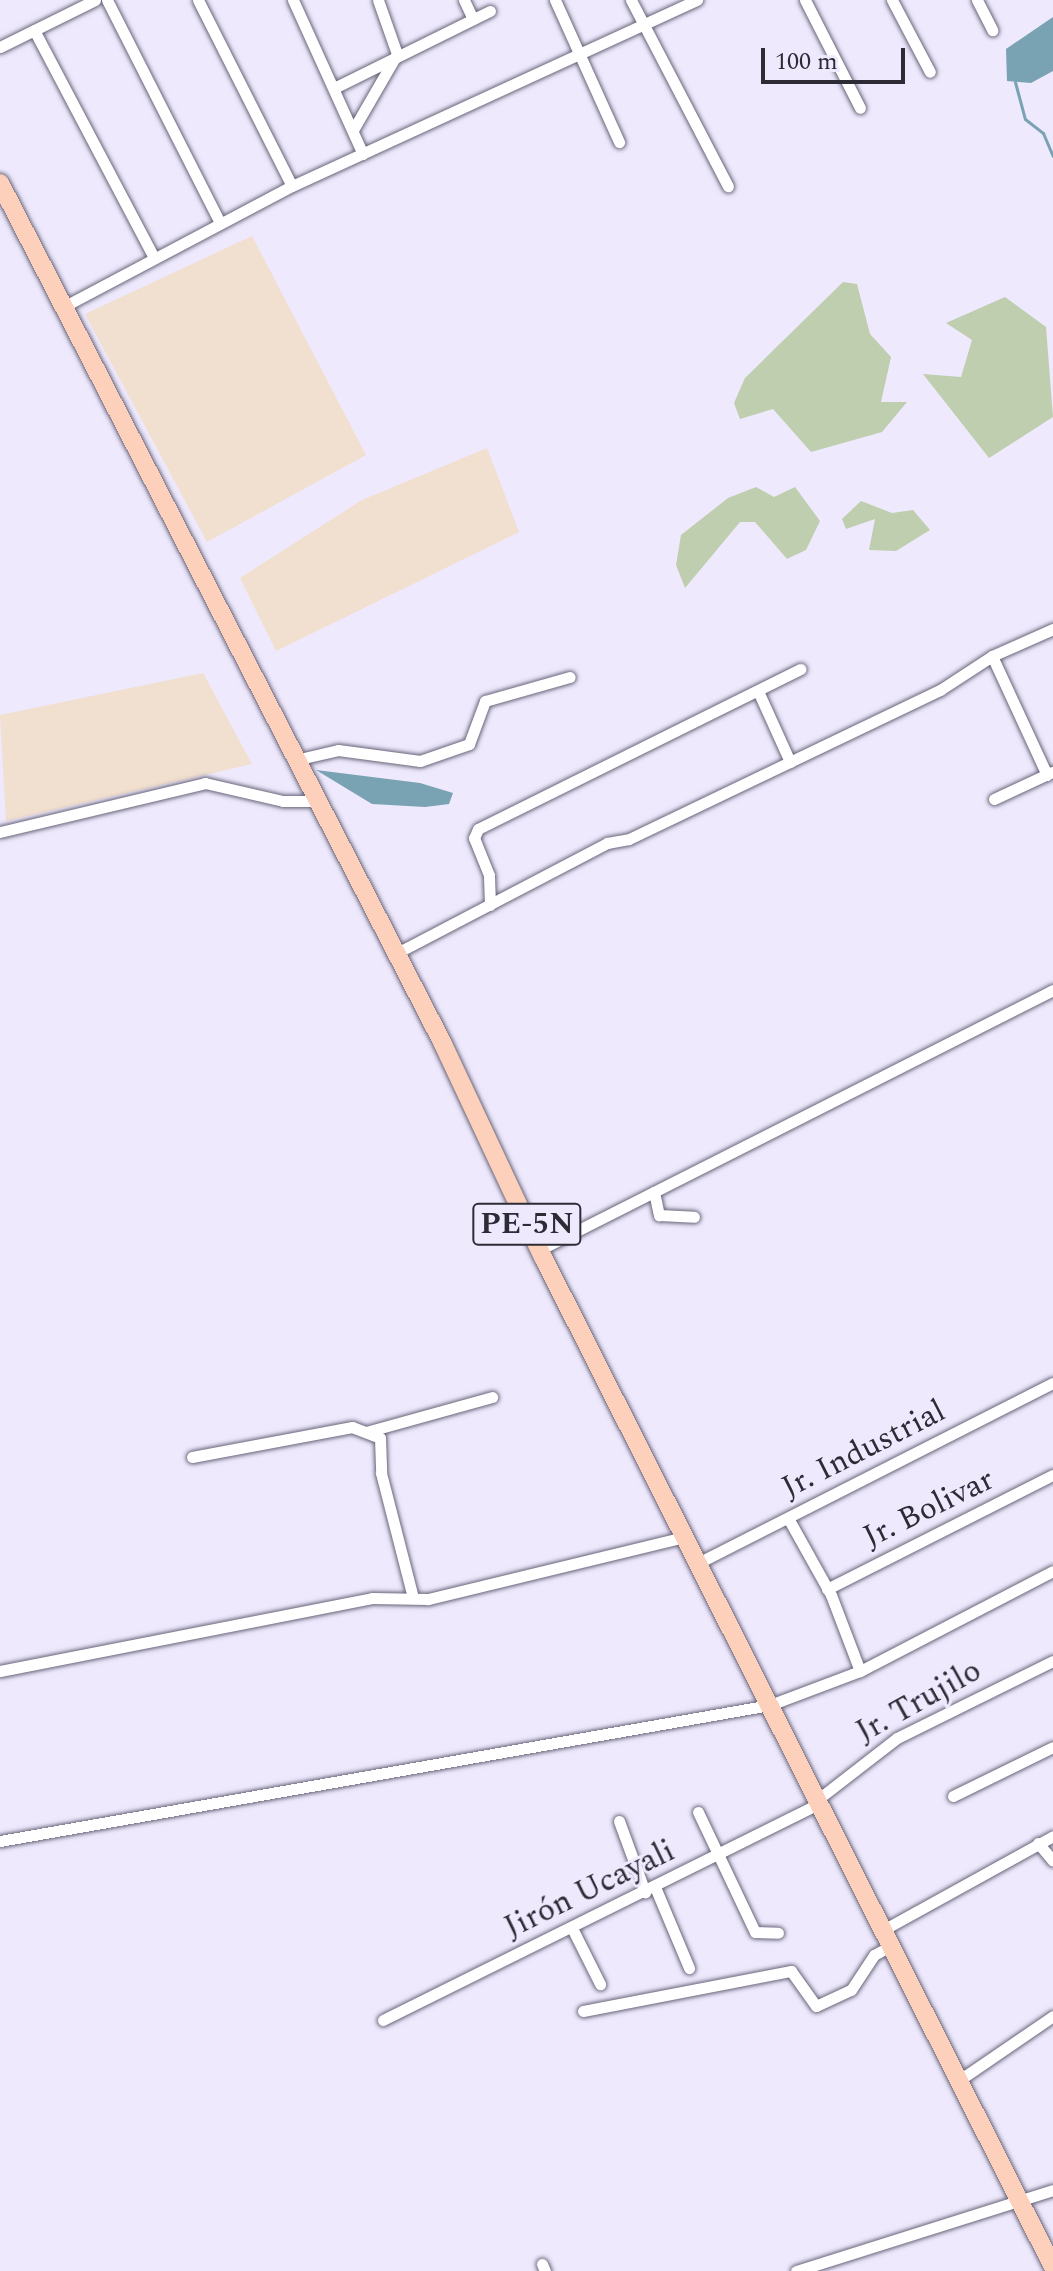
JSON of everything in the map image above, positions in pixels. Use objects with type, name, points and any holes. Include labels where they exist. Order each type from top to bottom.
[{"type":"highway","name":"PE-5N","points":[[0,183],[392,956],[455,1069],[539,1250],[1053,2267]]},
{"type":"street","points":[[0,47],[95,0]]},
{"type":"street","points":[[107,0],[219,221]]},
{"type":"street","points":[[293,0],[363,154]]},
{"type":"street","points":[[353,130],[397,54],[378,0]]},
{"type":"street","points":[[464,0],[473,19]]},
{"type":"street","points":[[555,0],[619,142]]},
{"type":"street","points":[[631,0],[728,186]]},
{"type":"street","points":[[63,307],[219,221],[363,154],[580,60],[697,0]]},
{"type":"street","points":[[805,0],[860,108]]},
{"type":"street","points":[[892,0],[930,72]]},
{"type":"street","points":[[977,0],[992,30]]},
{"type":"street","points":[[201,1],[292,186]]},
{"type":"street","points":[[334,88],[397,54],[490,11]]},
{"type":"street","points":[[34,30],[153,256]]},
{"type":"street","points":[[392,956],[607,843],[790,762],[940,690],[992,656],[1053,629]]},
{"type":"street","points":[[992,656],[1050,773],[994,799]]},
{"type":"street","points":[[490,905],[489,875],[474,838],[478,829],[800,669]]},
{"type":"street","points":[[295,760],[338,750],[420,761],[469,744],[485,701],[570,677]]},
{"type":"street","points":[[758,691],[790,762]]},
{"type":"street","points":[[0,832],[205,783],[283,801],[314,801]]},
{"type":"street","points":[[539,1250],[1053,990]]},
{"type":"street","points":[[654,1192],[657,1216],[694,1217]]},
{"type":"street","name":"Jr. Industrial","points":[[698,1563],[1053,1383]]},
{"type":"street","points":[[366,1432],[492,1397]]},
{"type":"street","points":[[192,1457],[352,1427],[380,1438],[381,1473],[413,1598]]},
{"type":"street","name":"Jr. Bolivar","points":[[827,1589],[1053,1475]]},
{"type":"street","points":[[788,1518],[827,1589],[860,1671]]},
{"type":"street","points":[[0,1671],[372,1598],[413,1598],[684,1537]]},
{"type":"street","points":[[0,1841],[770,1705],[860,1671],[1053,1571]]},
{"type":"street","name":"Jr. Trujilo","points":[[818,1802],[897,1738],[1053,1661]]},
{"type":"street","points":[[953,1796],[1053,1747]]},
{"type":"street","name":"Jirón Ucayali","points":[[383,2020],[719,1856],[818,1802]]},
{"type":"street","points":[[698,1812],[755,1932],[778,1933]]},
{"type":"street","points":[[619,1821],[689,1968]]},
{"type":"street","points":[[583,2011],[791,1971],[816,2006],[851,1990],[886,1938],[1053,1836]]},
{"type":"street","points":[[1038,1843],[1053,1861]]},
{"type":"street","points":[[572,1928],[600,1984]]},
{"type":"street","points":[[958,2081],[1049,2018],[1053,2033]]},
{"type":"street","points":[[796,2271],[1022,2204],[1053,2190]]},
{"type":"shaded area","points":[[252,236],[366,455],[207,542],[85,314]]},
{"type":"shaded area","points":[[487,448],[519,532],[276,651],[240,578],[362,500]]},
{"type":"shaded area","points":[[203,673],[252,764],[6,821],[0,715]]},
{"type":"green space","points":[[843,282],[857,284],[870,334],[891,357],[881,402],[907,402],[882,432],[811,452],[773,409],[740,419],[734,403],[745,378]]},
{"type":"green space","points":[[1005,297],[1046,327],[1053,417],[989,458],[923,374],[961,377],[972,340],[946,323]]},
{"type":"green space","points":[[756,487],[774,497],[795,487],[820,521],[806,550],[787,559],[755,522],[740,522],[685,588],[676,565],[681,535],[728,498]]},
{"type":"green space","points":[[861,501],[892,513],[913,510],[930,530],[896,551],[869,550],[875,519],[846,529],[842,519]]},
{"type":"water","points":[[1053,17],[1053,71],[1031,83],[1007,81],[1006,49]]},
{"type":"water","points":[[316,770],[420,783],[453,793],[449,804],[425,807],[372,804]]},
{"type":"waterway","points":[[1015,82],[1025,119],[1043,133],[1053,156]]}]
